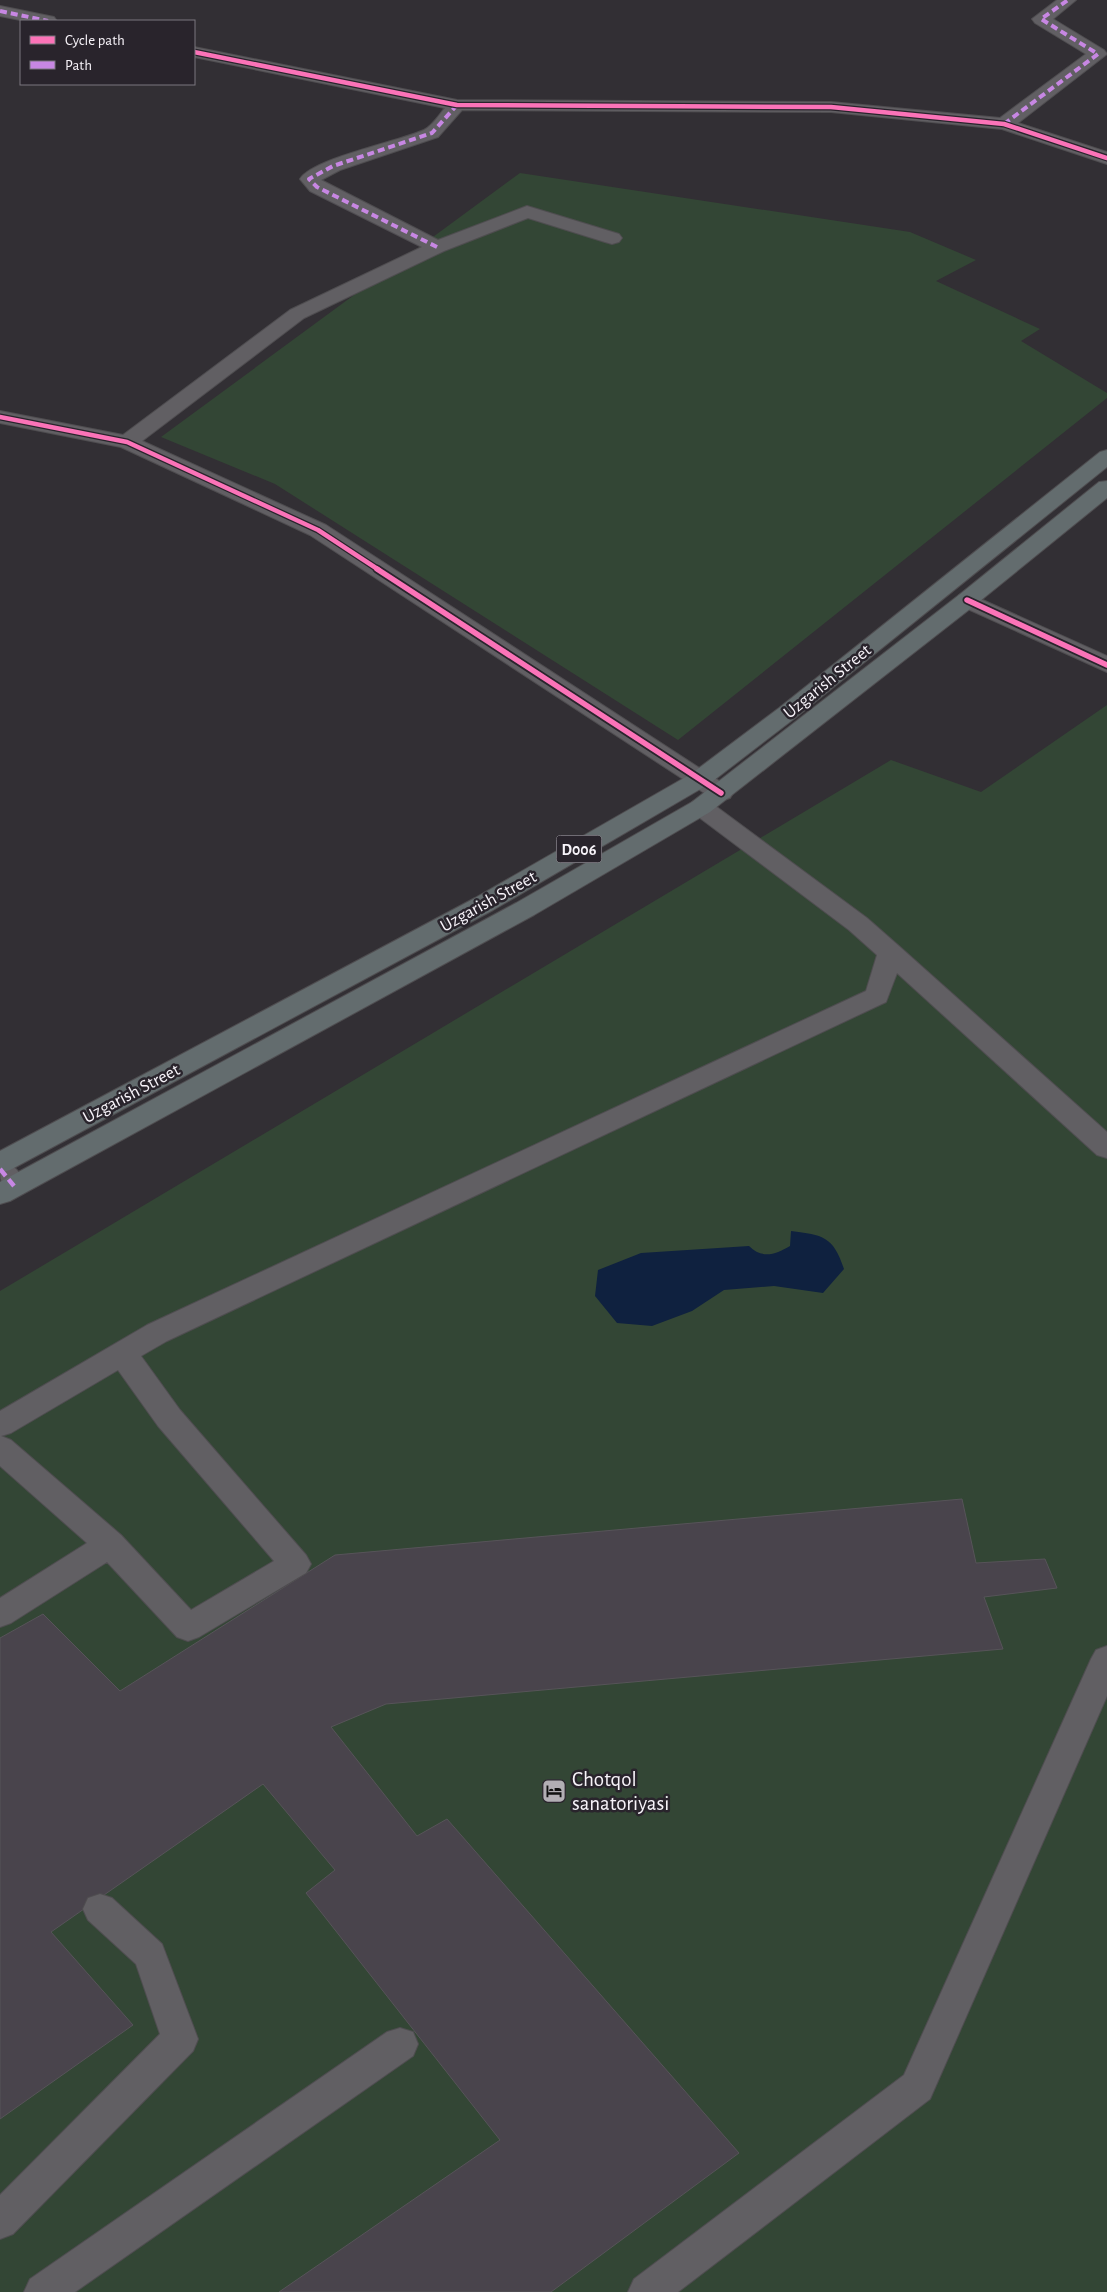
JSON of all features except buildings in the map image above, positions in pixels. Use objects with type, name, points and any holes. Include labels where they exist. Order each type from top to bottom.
[{"type":"main road","name":"Uzgarish Street","points":[[0,1163],[484,904],[700,779],[787,713],[1107,456]]},
{"type":"main road","name":"Uzgarish Street","points":[[5,1183],[525,910],[711,800],[967,600],[1107,487]]},
{"type":"street","points":[[1004,124],[1098,54],[1042,19],[1068,0]]},
{"type":"street","points":[[0,11],[43,20]]},
{"type":"street","points":[[195,52],[457,106],[831,107],[1004,124],[1107,158]]},
{"type":"street","points":[[437,247],[317,187],[309,179],[333,166],[432,133],[457,106]]},
{"type":"street","points":[[127,442],[297,314],[437,247],[527,212],[612,238]]},
{"type":"street","points":[[0,417],[127,442],[318,530],[700,779],[711,800],[858,924],[1107,1148]]},
{"type":"street","points":[[967,600],[1107,665]]},
{"type":"street","points":[[0,1425],[156,1333],[877,996],[891,953]]},
{"type":"street","points":[[0,1448],[110,1544],[188,1628],[295,1564],[168,1418],[122,1353]]},
{"type":"street","points":[[0,1614],[110,1544]]},
{"type":"street","points":[[647,2292],[917,2087],[1107,1659]]},
{"type":"street","points":[[0,2221],[180,2039],[150,1955],[100,1909]]},
{"type":"street","points":[[44,2292],[400,2044]]},
{"type":"green space","points":[[520,173],[910,232],[976,260],[936,281],[1040,329],[1021,341],[1107,393],[1107,398],[678,740],[275,484],[161,437]]},
{"type":"green space","name":"Chotqol sanatoriyasi","points":[[1107,705],[1107,2292],[0,2292],[0,1291],[891,760],[981,792]]},
{"type":"water","points":[[791,1231],[819,1236],[836,1250],[844,1269],[823,1293],[774,1286],[724,1290],[692,1311],[652,1326],[617,1323],[595,1296],[598,1270],[641,1253],[749,1246],[759,1253],[769,1254],[779,1252],[790,1246]]},
{"type":"marked path","points":[[1004,124],[1098,54],[1041,19],[1068,0]]},
{"type":"marked path","points":[[0,11],[43,20]]},
{"type":"marked path","points":[[437,247],[317,187],[309,179],[333,166],[432,133],[457,105]]},
{"type":"marked path","points":[[0,1169],[14,1186]]},
{"type":"cycle path","points":[[195,52],[457,105],[831,107],[1004,124],[1107,158]]},
{"type":"cycle path","points":[[0,417],[127,442],[318,530],[721,793]]},
{"type":"cycle path","points":[[967,600],[1107,665]]},
{"type":"place","name":"Chotqol sanatoriyasi","points":[[554,1791]]}]
